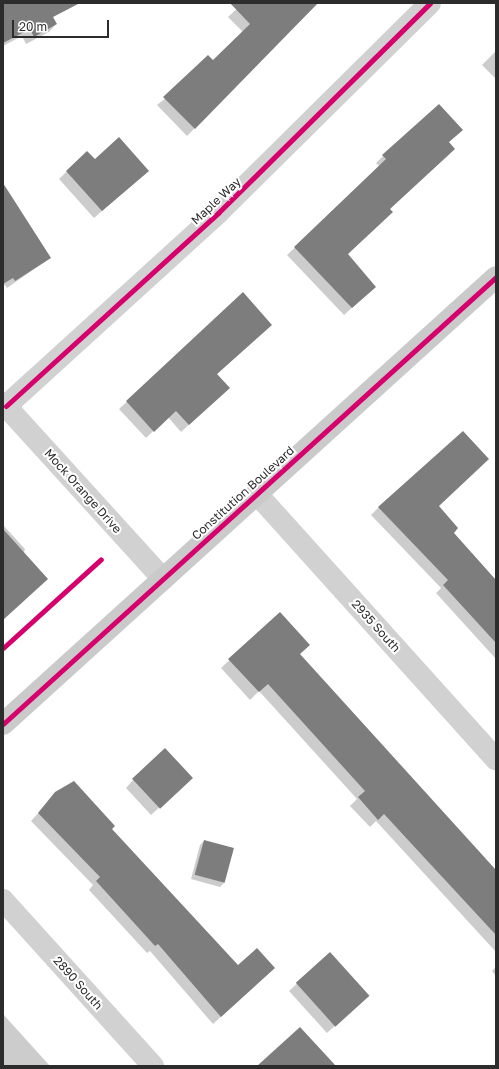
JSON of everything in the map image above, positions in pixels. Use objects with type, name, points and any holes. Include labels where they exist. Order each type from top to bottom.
[{"type":"street","name":"Maple Way","points":[[5,404],[218,213],[430,3]]},
{"type":"street","name":"Constitution Boulevard","points":[[3,724],[496,277]]},
{"type":"street","name":"Mock Orange Drive","points":[[5,404],[163,579]]},
{"type":"street","name":"2935 South","points":[[257,494],[496,759]]},
{"type":"street","name":"2890 South","points":[[3,900],[153,1066]]},
{"type":"building","points":[[3,3],[80,3],[53,17],[57,24],[34,37],[30,29],[3,43]]},
{"type":"building","points":[[230,3],[318,3],[195,129],[163,97],[208,55],[213,60],[250,24]]},
{"type":"building","points":[[439,104],[463,130],[449,142],[455,149],[390,209],[393,212],[348,254],[376,287],[352,308],[294,247],[386,159],[382,155]]},
{"type":"building","points":[[119,137],[149,171],[102,211],[66,171],[87,151],[95,159]]},
{"type":"building","points":[[3,183],[51,258],[15,281],[13,278],[3,284]]},
{"type":"building","points":[[243,292],[272,325],[217,374],[230,388],[189,425],[176,411],[154,432],[126,401]]},
{"type":"building","points":[[463,431],[489,459],[439,506],[458,528],[454,533],[496,580],[496,643],[443,585],[448,580],[378,507]]},
{"type":"building","points":[[3,529],[48,579],[3,620]]},
{"type":"building","points":[[280,612],[310,645],[300,654],[496,870],[496,935],[384,814],[378,820],[358,797],[365,791],[268,684],[259,692],[228,659]]},
{"type":"building","points":[[165,748],[193,778],[160,809],[132,779]]},
{"type":"building","points":[[74,781],[115,826],[112,829],[238,965],[257,948],[275,968],[221,1017],[158,944],[155,946],[96,881],[100,877],[38,813],[55,792]]},
{"type":"building","points":[[204,840],[234,848],[225,883],[195,875]]},
{"type":"building","points":[[330,952],[369,996],[335,1027],[296,983]]},
{"type":"building","points":[[300,1027],[336,1066],[257,1066]]},
{"type":"cycle path","points":[[6,406],[218,213],[430,3]]},
{"type":"cycle path","points":[[3,724],[496,277]]},
{"type":"cycle path","points":[[3,648],[101,559]]}]
